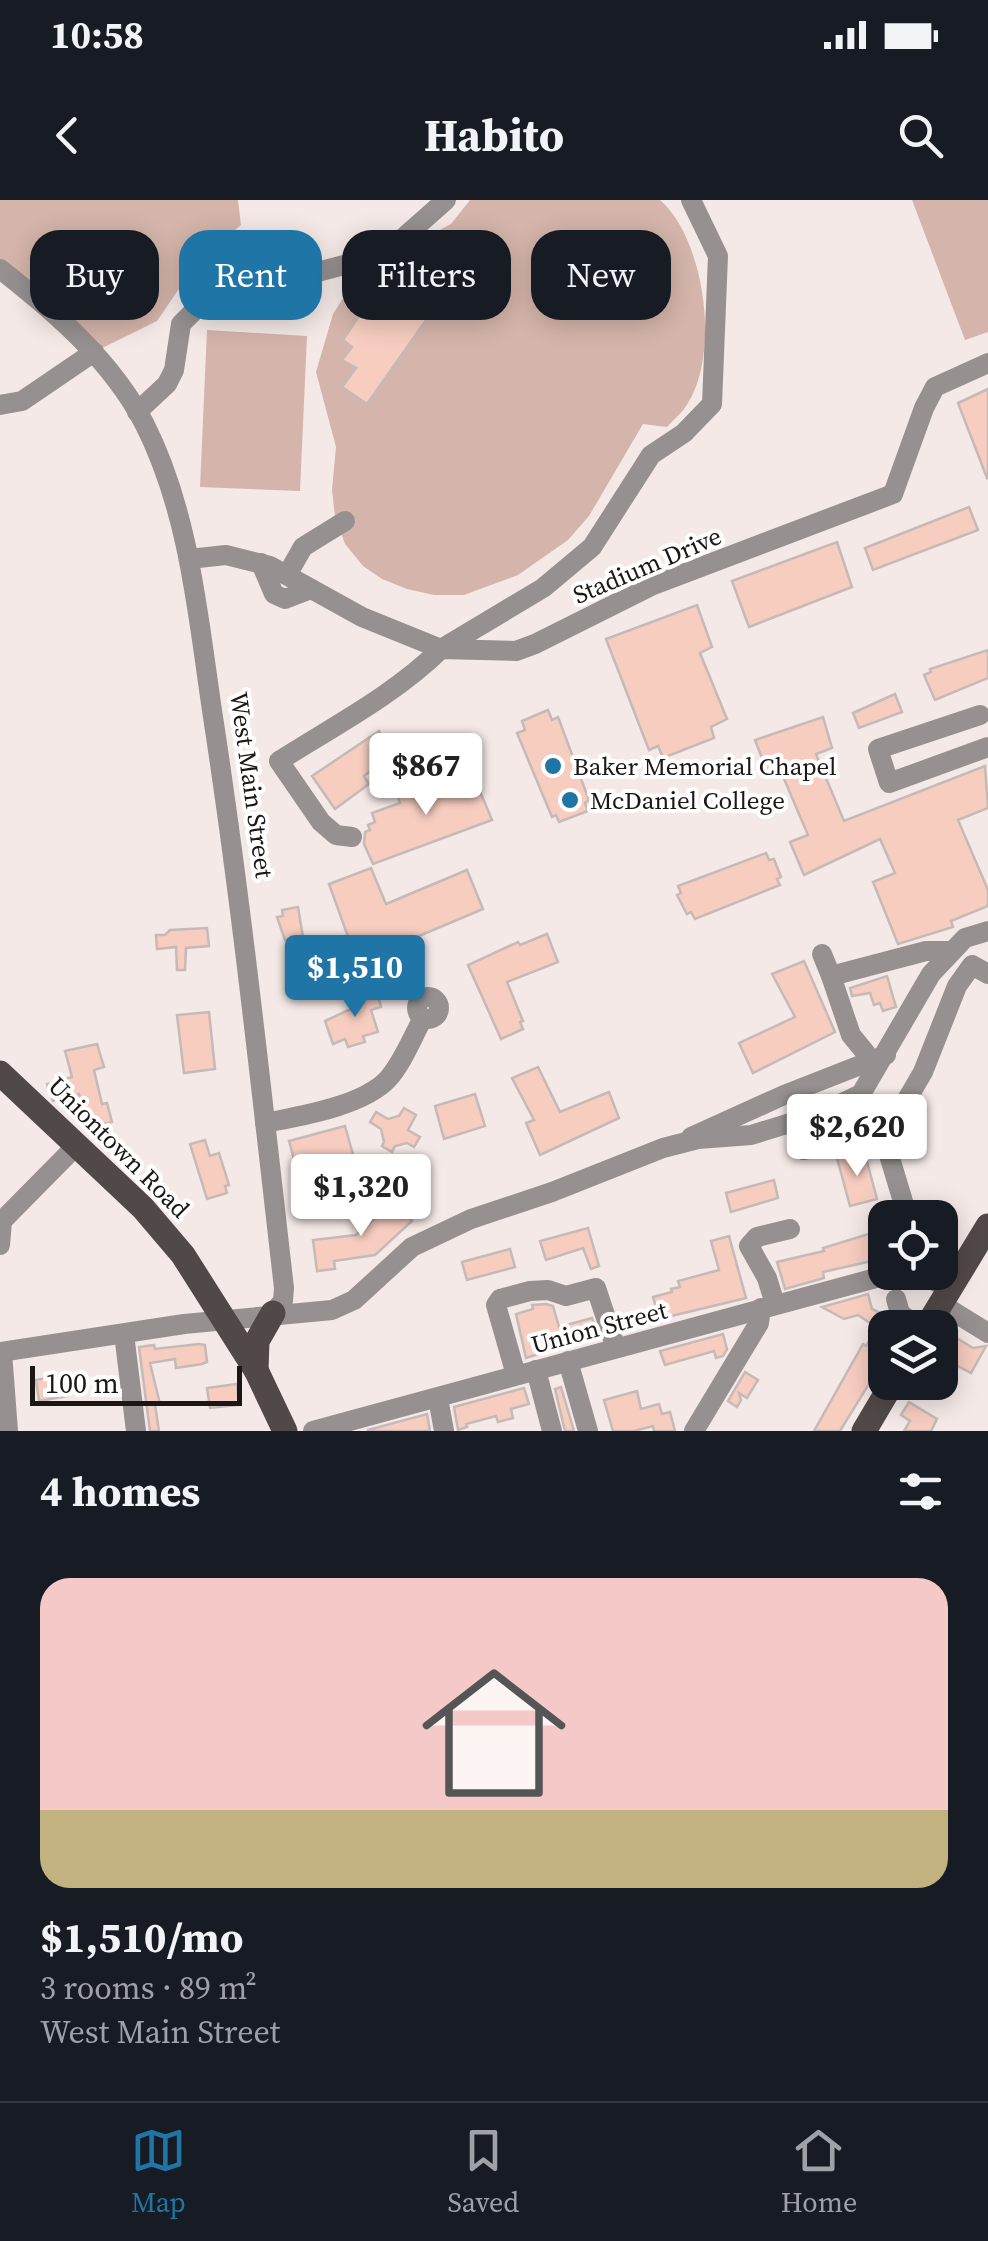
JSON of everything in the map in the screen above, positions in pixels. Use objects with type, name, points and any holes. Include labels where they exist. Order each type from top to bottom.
[{"type":"main road","name":"Uniontown Road","points":[[0,1072],[160,1227],[199,1278],[224,1320]]},
{"type":"main road","points":[[937,1310],[988,1226]]},
{"type":"main road","points":[[256,1370],[257,1341],[274,1313]]},
{"type":"main road","points":[[224,1320],[256,1370],[284,1431]]},
{"type":"main road","points":[[864,1431],[883,1400]]},
{"type":"street","points":[[137,412],[167,384],[174,370],[181,324],[206,299],[249,284],[295,278],[385,254],[446,200]]},
{"type":"street","points":[[352,837],[336,835],[321,822],[279,761],[419,671],[442,650],[542,588],[592,546],[651,455],[684,434],[712,404],[718,256],[691,200]]},
{"type":"street","name":"West Main Street","points":[[0,269],[94,352],[137,412],[170,488],[190,560],[225,796],[284,1296],[274,1313]]},
{"type":"street","points":[[0,405],[22,401],[94,352]]},
{"type":"street","name":"Stadium Drive","points":[[442,650],[516,651],[650,586],[893,494],[935,387],[988,363]]},
{"type":"street","points":[[287,575],[303,547],[346,521]]},
{"type":"street","points":[[190,560],[226,555],[261,563],[362,617],[442,650]]},
{"type":"street","points":[[261,563],[274,594],[284,598],[312,589]]},
{"type":"street","points":[[988,737],[984,714],[878,749],[889,783],[988,747]]},
{"type":"street","points":[[680,1143],[751,1135],[819,1114],[862,1094],[879,1058],[931,974],[965,938],[988,930]]},
{"type":"street","points":[[831,976],[926,952],[949,951]]},
{"type":"street","points":[[822,954],[850,1035],[879,1058]]},
{"type":"street","points":[[902,1200],[886,1146],[888,1136],[924,1072],[957,986],[980,969]]},
{"type":"street","points":[[264,1123],[354,1101],[372,1092],[396,1069],[423,1018]]},
{"type":"street","points":[[8,1431],[1,1352],[344,1306],[374,1284],[412,1247],[428,1238],[680,1143],[879,1058]]},
{"type":"street","points":[[804,1150],[888,1136]]},
{"type":"street","points":[[0,1245],[1,1220],[77,1145]]},
{"type":"street","points":[[694,1431],[768,1306],[767,1278],[748,1246],[757,1237],[790,1229]]},
{"type":"street","name":"Union Street","points":[[313,1431],[868,1280]]},
{"type":"street","points":[[552,1431],[496,1305],[500,1299],[548,1290],[566,1296],[596,1288],[616,1348]]},
{"type":"street","points":[[938,1290],[988,1333]]},
{"type":"street","points":[[896,1299],[901,1310]]},
{"type":"street","points":[[124,1334],[136,1431]]},
{"type":"street","points":[[568,1361],[588,1431]]},
{"type":"street","points":[[438,1398],[444,1431]]},
{"type":"shaded area","points":[[0,200],[238,200],[241,225],[235,230],[179,230],[179,289],[159,318],[159,230],[30,230],[30,295],[0,269]]},
{"type":"shaded area","points":[[470,200],[660,200],[688,241],[703,297],[705,327],[698,382],[686,406],[667,427],[643,424],[589,516],[568,540],[518,575],[464,595],[434,595],[382,579],[363,566],[345,544],[335,516],[332,490],[336,447],[316,372],[333,314],[342,300],[342,320],[511,320],[511,230],[440,230],[451,224]]},
{"type":"shaded area","points":[[912,200],[988,200],[988,332],[965,340]]},
{"type":"shaded area","points":[[58,320],[158,320],[157,321],[94,352]]},
{"type":"shaded area","points":[[207,330],[307,336],[300,491],[200,487]]},
{"type":"building","points":[[356,320],[426,320],[367,404],[342,387],[356,368],[342,360],[352,347],[343,340]]},
{"type":"building","points":[[988,389],[988,477],[987,478],[958,403]]},
{"type":"building","points":[[969,507],[978,530],[873,570],[865,548]]},
{"type":"building","points":[[837,542],[852,587],[749,627],[732,581]]},
{"type":"building","points":[[697,605],[712,647],[700,653],[727,719],[711,727],[714,738],[663,758],[658,746],[649,750],[606,639]]},
{"type":"building","points":[[988,650],[988,678],[935,700],[924,675],[930,669]]},
{"type":"building","points":[[895,694],[902,712],[859,728],[853,713]]},
{"type":"building","name":"Baker Memorial Chapel","points":[[548,710],[552,720],[558,717],[589,800],[585,803],[588,811],[559,822],[556,815],[552,817],[517,733],[525,730],[522,721]]},
{"type":"building","points":[[823,717],[832,748],[816,754],[844,821],[985,766],[988,808],[958,820],[988,890],[988,906],[951,921],[953,927],[898,944],[873,882],[895,873],[880,839],[804,875],[790,842],[808,835],[779,767],[767,771],[755,740]]},
{"type":"building","points":[[379,731],[392,753],[364,776],[369,784],[335,809],[312,776]]},
{"type":"building","points":[[461,776],[463,780],[474,777],[492,820],[373,864],[364,844],[368,825],[375,822],[372,813],[400,803],[397,795]]},
{"type":"building","points":[[766,853],[769,860],[774,859],[780,885],[695,919],[691,912],[687,914],[677,895],[681,893],[678,886]]},
{"type":"building","points":[[371,868],[386,904],[467,870],[483,909],[407,941],[396,947],[397,951],[359,967],[329,884]]},
{"type":"building","points":[[298,907],[303,937],[285,940],[277,917],[283,916],[282,910]]},
{"type":"building","points":[[207,928],[209,946],[186,948],[185,970],[177,970],[176,947],[157,949],[156,935],[165,935],[170,930]]},
{"type":"building","points":[[547,934],[558,962],[507,982],[523,1029],[501,1039],[468,965],[518,942],[520,945]]},
{"type":"building","points":[[804,961],[835,1032],[753,1073],[739,1043],[795,1017],[772,974]]},
{"type":"building","points":[[887,976],[896,1007],[883,1011],[880,1003],[874,1005],[870,993],[852,996],[850,988]]},
{"type":"building","points":[[376,989],[381,1007],[371,1010],[378,1032],[363,1036],[365,1042],[348,1047],[345,1039],[333,1044],[325,1021],[353,1008],[349,998]]},
{"type":"building","points":[[209,1012],[215,1069],[184,1073],[177,1015]]},
{"type":"building","points":[[97,1044],[104,1067],[94,1070],[102,1104],[107,1103],[112,1122],[88,1129],[79,1094],[53,1101],[47,1084],[72,1077],[65,1051]]},
{"type":"building","points":[[538,1067],[560,1112],[609,1092],[619,1118],[540,1155],[526,1123],[534,1120],[512,1078]]},
{"type":"building","points":[[475,1094],[485,1126],[444,1139],[435,1106]]},
{"type":"building","points":[[404,1108],[416,1115],[408,1130],[420,1137],[414,1147],[407,1143],[395,1146],[392,1152],[382,1146],[381,1129],[370,1122],[376,1112],[388,1119],[399,1116]]},
{"type":"building","points":[[345,1126],[358,1172],[363,1171],[366,1182],[355,1185],[342,1203],[326,1205],[308,1190],[303,1192],[289,1141]]},
{"type":"building","points":[[205,1140],[210,1156],[219,1153],[229,1185],[225,1186],[227,1193],[207,1199],[190,1144]]},
{"type":"building","points":[[865,1154],[877,1199],[850,1206],[837,1158]]},
{"type":"building","points":[[774,1180],[778,1198],[731,1212],[726,1193]]},
{"type":"building","points":[[392,1202],[412,1221],[375,1255],[334,1261],[335,1269],[317,1271],[313,1240],[356,1235]]},
{"type":"building","points":[[588,1228],[599,1266],[591,1269],[583,1248],[546,1260],[540,1241]]},
{"type":"building","points":[[868,1234],[868,1262],[823,1272],[824,1278],[785,1289],[777,1262],[824,1251],[823,1248]]},
{"type":"building","points":[[729,1236],[746,1298],[659,1319],[653,1297],[680,1287],[678,1281],[719,1270],[711,1241]]},
{"type":"building","points":[[510,1249],[515,1267],[467,1280],[462,1262]]},
{"type":"building","points":[[868,1294],[874,1310],[868,1310],[868,1322],[858,1315],[844,1319],[822,1307]]},
{"type":"building","points":[[532,1305],[553,1306],[559,1327],[592,1318],[598,1336],[526,1358],[516,1314],[533,1309]]},
{"type":"building","points":[[723,1334],[727,1349],[723,1356],[716,1358],[714,1351],[665,1365],[660,1351]]},
{"type":"building","points":[[958,1339],[973,1348],[986,1346],[971,1373],[958,1366]]},
{"type":"building","points":[[868,1343],[868,1386],[840,1431],[814,1431],[863,1344]]},
{"type":"building","points":[[205,1345],[207,1362],[202,1364],[176,1368],[175,1359],[150,1363],[160,1404],[155,1405],[159,1431],[150,1431],[139,1347]]},
{"type":"building","points":[[745,1372],[758,1380],[747,1398],[739,1393],[737,1407],[728,1401]]},
{"type":"building","points":[[64,1375],[68,1396],[39,1401],[36,1380]]},
{"type":"building","points":[[237,1384],[239,1405],[210,1408],[207,1388]]},
{"type":"building","points":[[561,1387],[574,1431],[565,1431],[555,1389]]},
{"type":"building","points":[[524,1388],[529,1404],[511,1409],[513,1418],[498,1422],[496,1416],[458,1430],[454,1407]]},
{"type":"building","points":[[637,1391],[641,1409],[659,1404],[662,1414],[670,1412],[675,1431],[654,1431],[653,1426],[613,1431],[604,1400]]},
{"type":"building","points":[[909,1402],[937,1419],[931,1431],[904,1431],[910,1421],[901,1415]]},
{"type":"building","points":[[427,1414],[430,1431],[368,1431],[368,1430]]},
{"type":"place","name":"Baker Memorial Chapel","points":[[553,766]]},
{"type":"place","name":"McDaniel College","points":[[570,800]]}]
